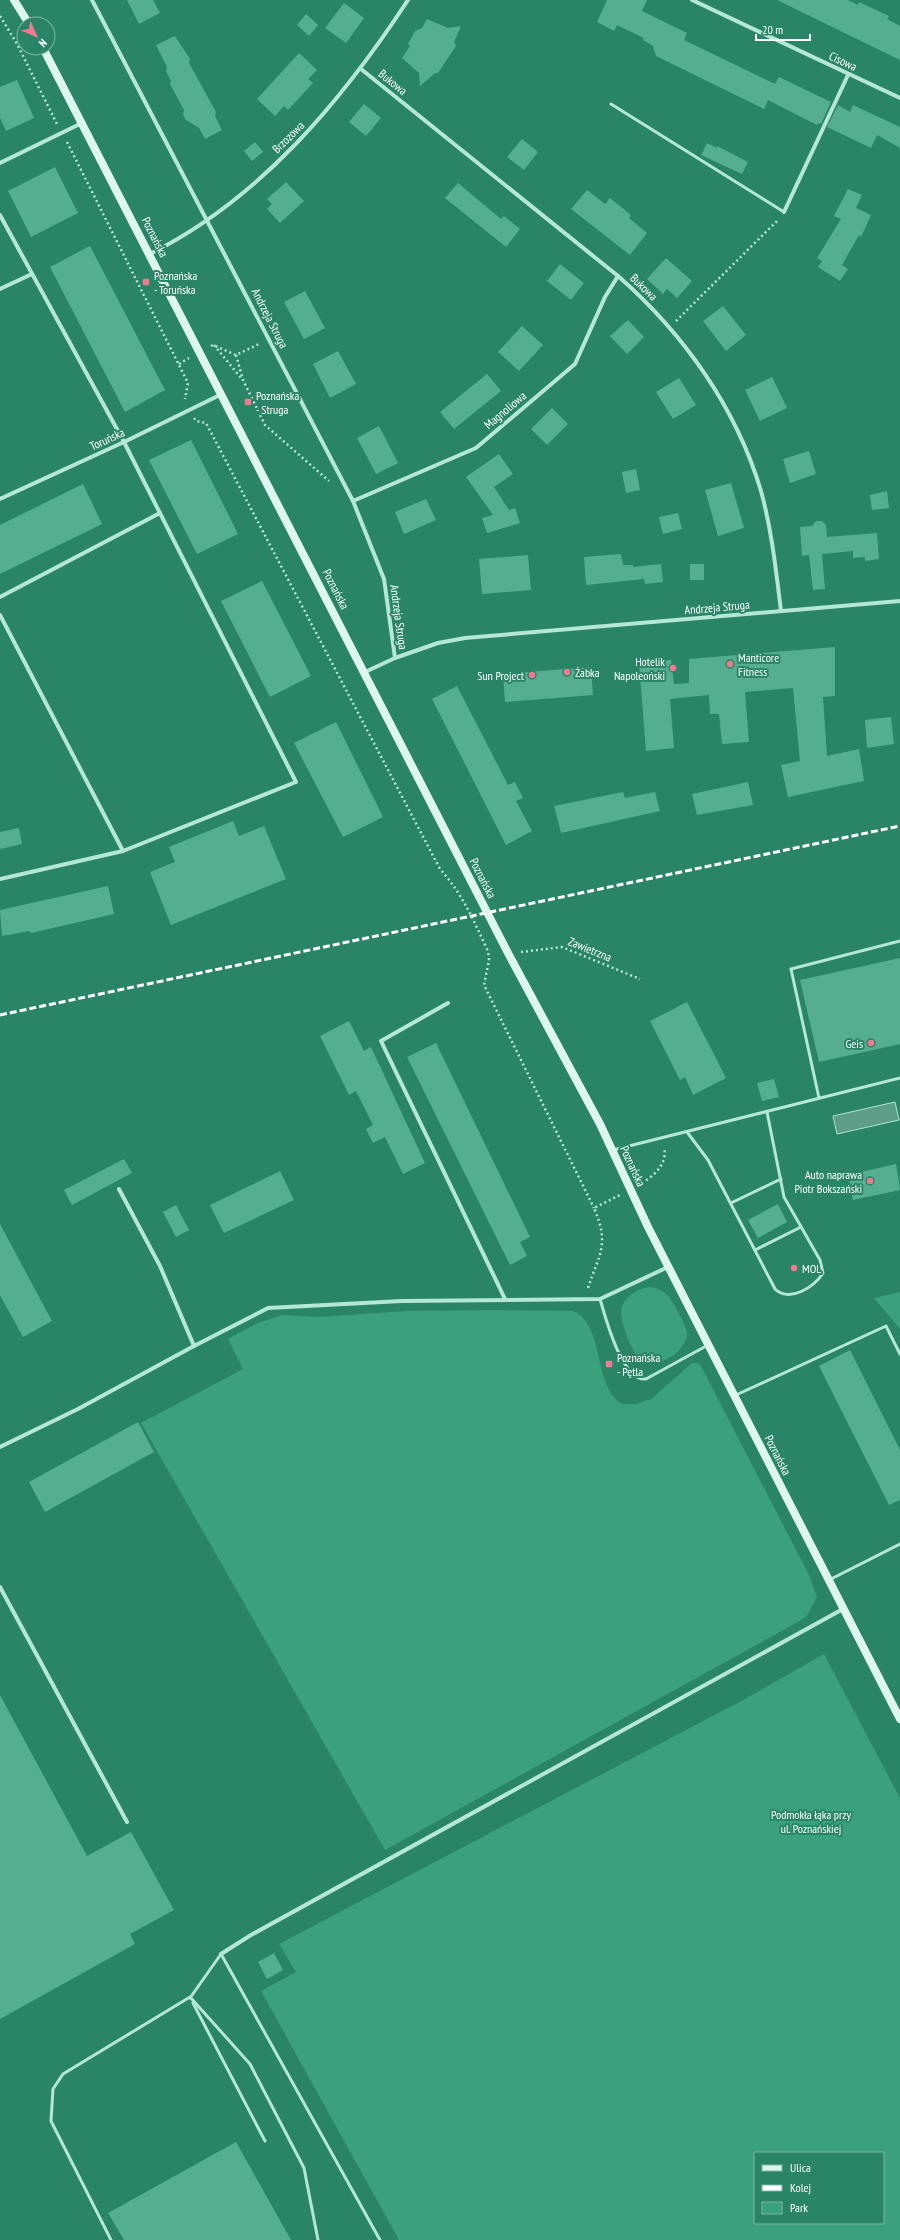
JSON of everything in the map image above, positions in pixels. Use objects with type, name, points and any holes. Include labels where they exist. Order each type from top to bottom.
[{"type":"main road","points":[[14,0],[24,16]]},
{"type":"main road","name":"Poznańska","points":[[48,56],[508,953],[613,1150],[668,1267],[900,1717]]},
{"type":"street","name":"Andrzeja Struga","points":[[92,0],[353,500],[384,579],[395,658]]},
{"type":"street","name":"Brzozowa","points":[[150,254],[185,236],[208,220],[276,163],[322,116],[361,69],[408,0]]},
{"type":"street","name":"Cisowa","points":[[692,0],[848,75],[900,98]]},
{"type":"street","name":"Bukowa","points":[[361,69],[618,276],[669,328],[694,359],[717,392],[748,453],[761,492],[769,527],[782,611]]},
{"type":"street","points":[[784,212],[848,75]]},
{"type":"street","points":[[0,163],[83,123]]},
{"type":"street","points":[[0,215],[124,442],[296,782],[123,851],[0,880]]},
{"type":"street","points":[[0,289],[32,274]]},
{"type":"street","name":"Magnoliowa","points":[[353,500],[476,448],[575,364],[605,296],[618,276]]},
{"type":"street","name":"Toruńska","points":[[0,499],[124,442],[222,394]]},
{"type":"street","points":[[0,597],[160,513]]},
{"type":"street","name":"Andrzeja Struga","points":[[365,672],[395,658],[435,644],[465,638],[900,601]]},
{"type":"street","points":[[0,616],[123,851]]},
{"type":"street","points":[[448,1004],[381,1041],[505,1299]]},
{"type":"street","points":[[119,1189],[160,1266],[194,1346]]},
{"type":"street","points":[[0,1447],[78,1409],[268,1308],[402,1301],[600,1299],[668,1267]]},
{"type":"street","points":[[0,1587],[127,1822]]},
{"type":"street","points":[[221,1954],[251,1935],[611,1738],[764,1651],[843,1609]]},
{"type":"lane","points":[[611,104],[784,212]]},
{"type":"lane","points":[[820,1098],[791,968],[900,941]]},
{"type":"lane","points":[[613,1150],[900,1078]]},
{"type":"lane","points":[[687,1132],[708,1160],[775,1289],[780,1294],[790,1295],[805,1289],[823,1273],[820,1260],[784,1197],[767,1112]]},
{"type":"lane","points":[[731,1203],[781,1179]]},
{"type":"lane","points":[[754,1250],[801,1227]]},
{"type":"lane","points":[[600,1299],[618,1351],[631,1372],[640,1379],[646,1379],[708,1345]]},
{"type":"lane","points":[[734,1396],[886,1326],[900,1354]]},
{"type":"lane","points":[[829,1580],[900,1544]]},
{"type":"lane","points":[[111,2240],[51,2121],[53,2089],[63,2074],[190,1997],[221,1954],[380,2240]]},
{"type":"lane","points":[[190,1997],[266,2141]]},
{"type":"lane","points":[[190,1997],[250,2064],[304,2168],[318,2240]]},
{"type":"path","points":[[0,16],[16,42],[179,364],[188,383],[189,389],[185,399],[190,410],[196,421],[206,423],[440,870],[454,884],[488,951],[489,960],[484,985],[600,1223],[603,1242],[601,1253],[584,1299]]},
{"type":"path","points":[[669,328],[770,229],[784,212]]},
{"type":"path","points":[[236,355],[269,339]]},
{"type":"path","points":[[179,364],[214,345]]},
{"type":"path","points":[[214,345],[236,355],[243,380],[265,425],[335,486]]},
{"type":"path","points":[[214,345],[243,380]]},
{"type":"path","name":"Zawietrzna","points":[[508,953],[562,947],[640,979]]},
{"type":"path","points":[[594,1208],[631,1190],[649,1178],[663,1163],[666,1155],[662,1138]]},
{"type":"green space","points":[[650,1287],[665,1293],[669,1297],[682,1318],[687,1332],[685,1342],[676,1353],[664,1361],[652,1364],[645,1363],[641,1360],[633,1349],[626,1333],[621,1313],[627,1298],[640,1289]]},
{"type":"green space","points":[[900,1292],[900,1329],[874,1298]]},
{"type":"green space","points":[[407,1311],[573,1311],[583,1318],[590,1329],[595,1342],[602,1371],[607,1384],[613,1396],[622,1404],[636,1404],[651,1399],[691,1364],[700,1364],[809,1575],[817,1597],[806,1617],[796,1623],[385,1850],[141,1423],[243,1369],[228,1339],[258,1323],[282,1315],[319,1317]]},
{"type":"green space","name":"Podmokła łąka przy ul. Poznańskiej","points":[[824,1654],[900,1798],[900,2240],[399,2240],[261,1991],[296,1972],[279,1944],[745,1699]]},
{"type":"shaded area","points":[[895,1102],[899,1120],[837,1134],[833,1116]]},
{"type":"building","points":[[127,0],[153,0],[160,13],[139,24]]},
{"type":"building","points":[[607,0],[647,0],[642,11],[687,33],[684,40],[775,84],[779,77],[831,102],[821,124],[818,123],[817,125],[768,100],[764,109],[656,56],[653,46],[643,40],[644,38],[617,25],[614,31],[597,22]]},
{"type":"building","points":[[777,0],[848,0],[858,5],[859,2],[889,16],[887,19],[900,26],[900,60]]},
{"type":"building","points":[[344,3],[364,18],[346,43],[325,28]]},
{"type":"building","points":[[306,14],[318,25],[309,36],[297,25]]},
{"type":"building","points":[[427,19],[448,28],[461,26],[454,42],[456,46],[438,73],[435,73],[420,86],[419,73],[402,58],[410,46],[408,44],[415,31],[422,28]]},
{"type":"building","points":[[175,36],[190,59],[189,63],[216,112],[215,116],[222,130],[205,139],[199,128],[186,120],[183,115],[184,110],[170,84],[171,81],[166,71],[167,67],[156,45]]},
{"type":"building","points":[[299,53],[317,70],[308,79],[313,83],[288,110],[284,106],[275,116],[257,99]]},
{"type":"building","points":[[17,80],[34,118],[6,131],[0,118],[0,87]]},
{"type":"building","points":[[364,104],[381,118],[366,136],[349,122]]},
{"type":"building","points":[[838,105],[850,112],[853,105],[900,127],[900,148],[877,135],[871,148],[827,127]]},
{"type":"building","points":[[522,139],[538,152],[524,170],[507,157]]},
{"type":"building","points":[[255,142],[263,152],[252,161],[244,151]]},
{"type":"building","points":[[707,143],[717,148],[717,146],[748,162],[742,174],[701,155]]},
{"type":"building","points":[[55,167],[78,213],[31,237],[8,191]]},
{"type":"building","points":[[286,182],[304,201],[280,223],[267,209],[272,204],[267,199]]},
{"type":"building","points":[[458,183],[501,219],[504,216],[520,229],[506,247],[445,198]]},
{"type":"building","points":[[848,189],[862,195],[856,208],[871,215],[861,237],[859,235],[842,265],[848,269],[840,281],[818,267],[822,261],[817,258],[841,219],[834,216]]},
{"type":"building","points":[[587,190],[605,204],[610,198],[631,215],[629,218],[647,233],[630,255],[571,209]]},
{"type":"building","points":[[90,246],[165,390],[125,412],[50,267]]},
{"type":"building","points":[[666,258],[692,281],[677,298],[667,289],[663,294],[647,279]]},
{"type":"building","points":[[560,264],[584,283],[571,300],[547,281]]},
{"type":"building","points":[[305,291],[325,328],[304,339],[284,302]]},
{"type":"building","points":[[723,306],[746,335],[726,351],[703,321]]},
{"type":"building","points":[[628,320],[644,337],[627,354],[610,336]]},
{"type":"building","points":[[522,326],[543,345],[519,371],[498,352]]},
{"type":"building","points":[[338,351],[356,384],[330,398],[313,364]]},
{"type":"building","points":[[487,374],[501,391],[454,429],[440,412]]},
{"type":"building","points":[[772,377],[787,408],[760,421],[745,390]]},
{"type":"building","points":[[679,378],[696,405],[673,419],[656,392]]},
{"type":"building","points":[[552,408],[568,424],[547,445],[531,429]]},
{"type":"building","points":[[379,426],[398,463],[376,474],[357,438]]},
{"type":"building","points":[[191,440],[238,534],[197,554],[149,460]]},
{"type":"building","points":[[809,451],[816,474],[790,483],[783,459]]},
{"type":"building","points":[[499,454],[513,474],[494,487],[509,510],[515,508],[520,523],[487,533],[482,518],[493,515],[466,477]]},
{"type":"building","points":[[636,469],[640,490],[626,493],[622,472]]},
{"type":"building","points":[[731,483],[744,528],[718,536],[705,490]]},
{"type":"building","points":[[83,484],[102,524],[0,574],[0,525]]},
{"type":"building","points":[[887,491],[889,508],[872,510],[870,495]]},
{"type":"building","points":[[426,499],[436,520],[404,534],[395,512]]},
{"type":"building","points":[[678,513],[682,529],[663,534],[659,517]]},
{"type":"building","points":[[816,521],[822,521],[826,525],[827,537],[877,533],[879,559],[865,561],[865,557],[853,558],[853,551],[822,554],[825,589],[813,590],[809,555],[802,556],[800,527],[812,526]]},
{"type":"building","points":[[621,554],[623,565],[633,565],[633,567],[661,564],[663,582],[645,584],[644,579],[586,585],[584,557]]},
{"type":"building","points":[[528,555],[531,590],[482,594],[479,559]]},
{"type":"building","points":[[690,564],[704,564],[704,580],[690,580]]},
{"type":"building","points":[[262,581],[311,676],[270,697],[221,601]]},
{"type":"building","points":[[835,647],[835,696],[823,697],[827,756],[859,749],[864,781],[788,797],[781,765],[800,761],[793,688],[745,692],[749,742],[722,744],[719,714],[710,714],[709,695],[670,699],[674,748],[646,751],[639,663],[671,660],[674,684],[689,683],[689,659]]},
{"type":"building","points":[[591,667],[593,695],[505,702],[503,674]]},
{"type":"building","points":[[457,686],[508,785],[515,782],[523,798],[516,801],[532,831],[506,845],[432,699]]},
{"type":"building","points":[[891,717],[894,744],[867,748],[865,720]]},
{"type":"building","points":[[336,722],[383,817],[343,837],[294,743]]},
{"type":"building","points":[[748,782],[753,805],[697,815],[692,794]]},
{"type":"building","points":[[623,792],[625,798],[655,792],[660,811],[561,833],[554,806]]},
{"type":"building","points":[[233,821],[239,836],[264,826],[286,879],[171,925],[150,872],[175,862],[169,847]]},
{"type":"building","points":[[19,828],[22,844],[0,849],[0,832]]},
{"type":"building","points":[[108,886],[114,914],[31,933],[30,931],[2,936],[0,910]]},
{"type":"building","points":[[900,958],[900,1044],[819,1062],[800,980]]},
{"type":"building","points":[[687,1002],[726,1078],[693,1095],[685,1077],[680,1080],[650,1021]]},
{"type":"building","points":[[349,1021],[364,1051],[371,1047],[425,1163],[403,1174],[385,1137],[373,1143],[366,1129],[373,1125],[356,1091],[349,1095],[320,1036]]},
{"type":"building","points":[[436,1043],[530,1237],[520,1242],[527,1256],[510,1265],[407,1057]]},
{"type":"building","points":[[774,1079],[779,1097],[762,1101],[757,1083]]},
{"type":"building","points":[[124,1159],[132,1173],[72,1205],[64,1190]]},
{"type":"building","points":[[896,1164],[900,1190],[853,1200],[848,1175]]},
{"type":"building","points":[[280,1171],[294,1200],[224,1233],[210,1205]]},
{"type":"building","points":[[778,1204],[787,1222],[758,1238],[748,1220]]},
{"type":"building","points":[[176,1205],[189,1230],[176,1237],[163,1212]]},
{"type":"building","points":[[0,1224],[52,1321],[23,1337],[0,1295]]},
{"type":"building","points":[[850,1350],[900,1450],[900,1500],[889,1505],[819,1366]]},
{"type":"building","points":[[138,1422],[154,1452],[45,1512],[29,1482]]},
{"type":"building","points":[[0,1695],[87,1856],[131,1832],[174,1910],[130,1934],[135,1944],[0,2019]]},
{"type":"building","points":[[274,1953],[283,1970],[267,1979],[258,1962]]},
{"type":"building","points":[[236,2142],[291,2240],[124,2240],[108,2213]]},
{"type":"railway","points":[[0,1015],[900,826]]},
{"type":"place","name":"Poznańska - Toruńska","points":[[146,282]]},
{"type":"place","name":"Poznańska - Struga","points":[[248,402]]},
{"type":"place","name":"Manticore Fitness","points":[[730,664]]},
{"type":"place","name":"Hotelik Napoleoński","points":[[673,668]]},
{"type":"place","name":"Żabka","points":[[567,672]]},
{"type":"place","name":"Sun Project","points":[[532,675]]},
{"type":"place","name":"Geis","points":[[871,1043]]},
{"type":"place","name":"Auto naprawa Piotr Bokszański","points":[[870,1181]]},
{"type":"place","name":"MOL","points":[[794,1268]]},
{"type":"place","name":"Poznańska - Pętla","points":[[609,1364]]}]
